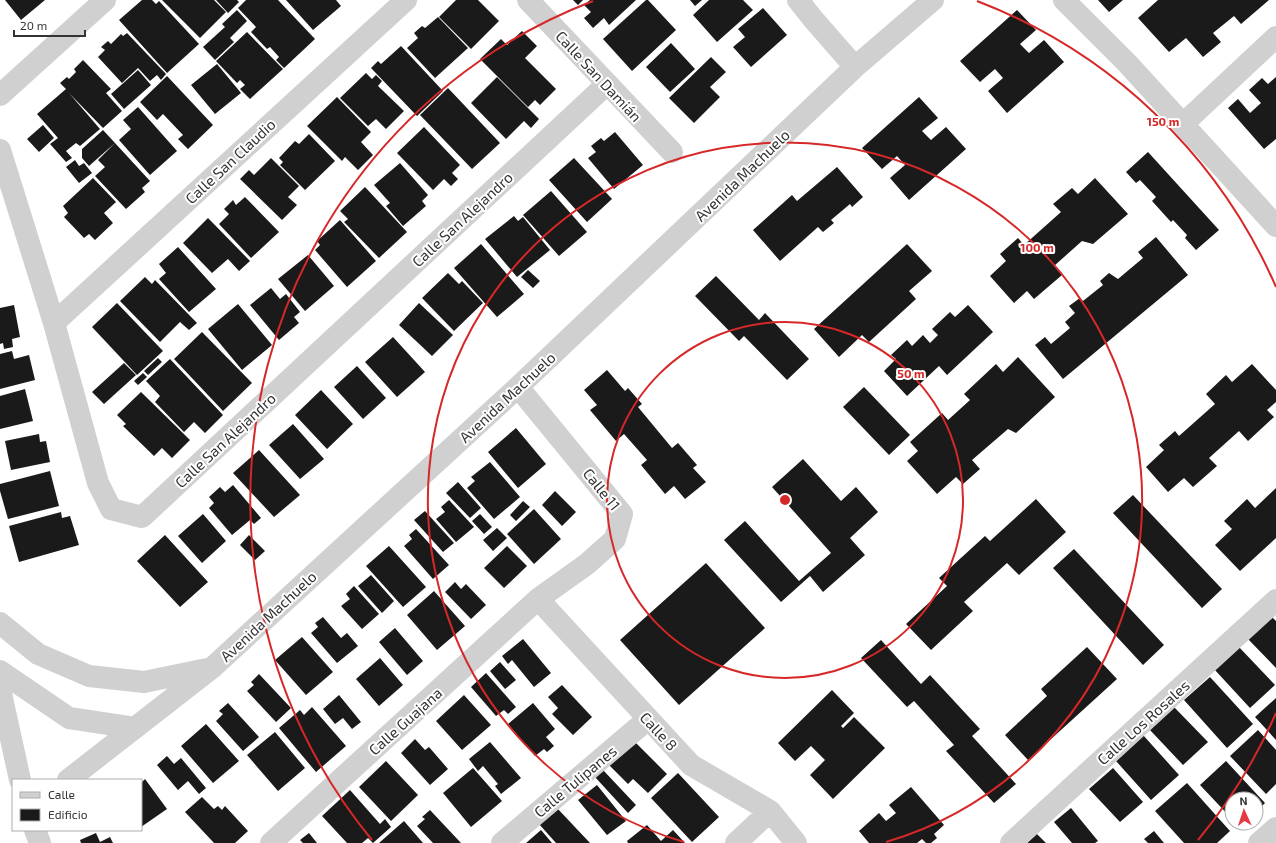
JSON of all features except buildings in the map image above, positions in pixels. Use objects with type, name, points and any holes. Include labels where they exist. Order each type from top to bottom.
[{"type":"street","points":[[0,95],[105,0]]},
{"type":"street","name":"Calle San Claudio","points":[[54,323],[406,0]]},
{"type":"street","name":"Calle San Damián","points":[[528,0],[672,152]]},
{"type":"street","points":[[798,0],[812,19],[855,67]]},
{"type":"street","name":"Avenida Machuelo","points":[[69,779],[212,667],[518,387],[855,67],[933,0]]},
{"type":"street","points":[[1064,0],[1127,63],[1276,226]]},
{"type":"street","points":[[1183,124],[1276,37]]},
{"type":"street","name":"Calle San Alejandro","points":[[0,150],[54,323],[98,483],[111,509],[142,517],[607,84]]},
{"type":"street","name":"Calle 11","points":[[518,387],[622,514],[615,539],[588,564],[538,599]]},
{"type":"street","name":"Calle 8","points":[[538,599],[691,765],[770,811],[796,843]]},
{"type":"street","name":"Calle Guajana","points":[[271,843],[538,599]]},
{"type":"street","name":"Calle Los Rosales","points":[[1011,843],[1276,600]]},
{"type":"street","points":[[0,623],[38,654],[89,676],[144,682],[212,667]]},
{"type":"street","points":[[0,671],[69,718],[135,728]]},
{"type":"street","points":[[0,689],[20,779]]},
{"type":"street","name":"Calle Tulipanes","points":[[502,843],[648,719]]},
{"type":"street","points":[[736,843],[770,811]]},
{"type":"street","points":[[1259,843],[1276,828]]},
{"type":"street","points":[[35,831],[40,843]]}]
